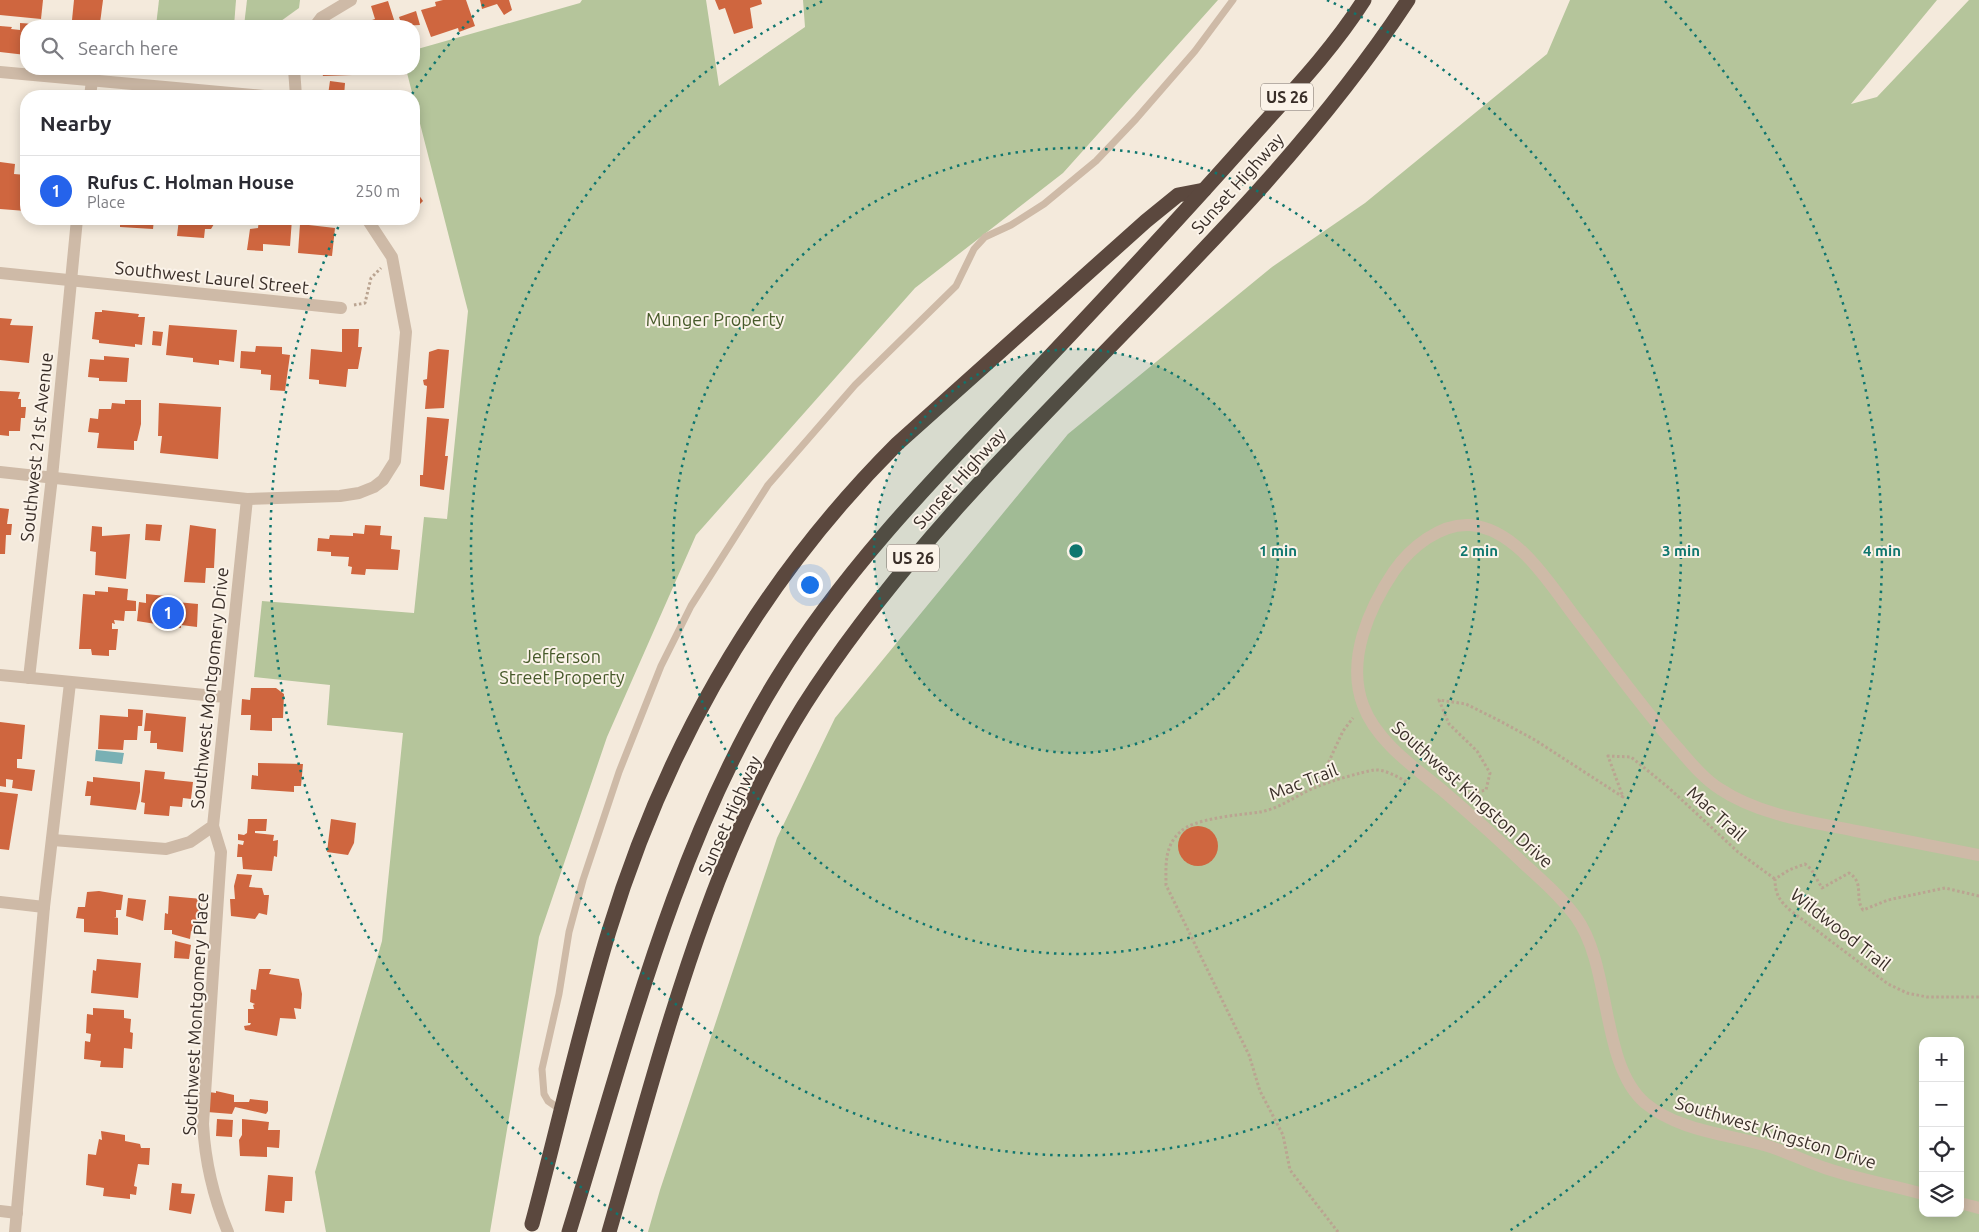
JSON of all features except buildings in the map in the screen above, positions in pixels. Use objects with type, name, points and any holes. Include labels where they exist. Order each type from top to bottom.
[{"type":"highway","name":"Sunset Highway","points":[[569,1232],[679,880],[744,737],[777,678],[841,590],[925,488],[1129,273],[1204,190],[1330,48],[1364,0]]},
{"type":"highway","name":"Sunset Highway","points":[[609,1232],[674,1011],[716,887],[764,780],[815,688],[881,596],[941,525],[1259,188],[1319,120],[1377,47],[1408,0]]},
{"type":"highway","points":[[532,1224],[609,931],[651,814],[697,714],[758,609],[824,522],[860,481],[897,444],[1146,221],[1178,196],[1204,190]]},
{"type":"street","points":[[320,20],[351,0]]},
{"type":"street","points":[[0,72],[20,74]]},
{"type":"street","points":[[31,75],[195,90]]},
{"type":"street","points":[[294,75],[296,90]]},
{"type":"street","points":[[91,90],[92,81]]},
{"type":"street","name":"Southwest 21st Avenue","points":[[29,678],[52,477],[76,225]]},
{"type":"street","points":[[0,472],[247,499],[359,493],[374,487],[391,469],[398,446],[406,332],[392,257],[371,225]]},
{"type":"street","name":"Southwest Laurel Street","points":[[0,273],[342,308]]},
{"type":"street","name":"Southwest Montgomery Drive","points":[[53,840],[166,849],[190,842],[212,826],[247,499]]},
{"type":"street","name":"Southwest Kingston Drive","points":[[1919,1193],[1828,1169],[1773,1148],[1681,1124],[1646,1104],[1630,1084],[1618,1057],[1595,957],[1588,937],[1577,918],[1555,892],[1388,742],[1369,718],[1363,706],[1358,682],[1359,655],[1377,598],[1396,568],[1415,548],[1448,529],[1472,525],[1500,536],[1528,559],[1662,730],[1697,769],[1721,790],[1738,800],[1788,816],[1979,855]]},
{"type":"street","points":[[0,675],[226,697]]},
{"type":"street","points":[[15,1232],[44,907],[70,683]]},
{"type":"street","name":"Southwest Montgomery Place","points":[[212,826],[221,852],[203,1124],[204,1140],[220,1214],[228,1232]]},
{"type":"street","points":[[0,902],[44,907]]},
{"type":"street","points":[[1964,1205],[1979,1208]]},
{"type":"street","points":[[0,1211],[17,1213]]},
{"type":"lane","points":[[562,1111],[548,1101],[544,1094],[542,1069],[569,932],[583,880],[620,772],[661,666],[691,606],[768,485],[855,385],[956,286],[974,249],[985,237],[1011,225],[1044,204],[1096,161],[1162,88],[1233,0]]},
{"type":"path","points":[[342,308],[365,303],[371,278],[392,257]]},
{"type":"path","name":"Mac Trail","points":[[1450,797],[1486,790],[1490,773],[1477,751],[1449,724],[1439,700],[1466,704],[1500,721],[1535,740],[1623,797],[1608,756],[1631,757],[1669,788],[1738,852],[1775,879]]},
{"type":"path","points":[[1318,786],[1346,727],[1363,706]]},
{"type":"path","name":"Mac Trail","points":[[1338,1232],[1290,1170],[1283,1135],[1260,1091],[1249,1055],[1166,885],[1168,845],[1181,830],[1228,815],[1261,812],[1293,801],[1318,786],[1374,770],[1386,772],[1417,787]]},
{"type":"path","name":"Wildwood Trail","points":[[1979,896],[1945,888],[1888,900],[1863,910],[1859,904],[1860,887],[1856,877],[1849,873],[1822,888],[1811,869],[1805,864],[1789,870],[1775,879],[1775,890],[1779,899],[1791,911],[1888,984],[1907,993],[1927,997],[1979,997]]},
{"type":"green space","points":[[159,0],[236,0],[234,20],[157,20]]},
{"type":"green space","points":[[247,0],[300,0],[299,8],[282,20],[245,20]]},
{"type":"green space","points":[[582,0],[706,0],[719,86],[805,27],[803,0],[1218,0],[1063,173],[915,288],[696,535],[607,737],[539,937],[490,1232],[326,1232],[315,1172],[382,941],[403,733],[327,725],[330,685],[254,677],[262,601],[414,613],[424,517],[447,519],[468,311],[420,124],[420,90],[411,90],[408,75],[420,75],[420,48],[580,3]]},
{"type":"green space","points":[[1570,0],[1937,0],[1851,104],[1877,97],[1969,0],[1979,0],[1979,1232],[648,1232],[660,1190],[777,838],[835,718],[1068,434],[1272,267],[1365,203],[1547,54]]},
{"type":"water","points":[[96,750],[124,753],[122,764],[95,761]]},
{"type":"place","name":"Rufus C. Holman House","points":[[168,613]]},
{"type":"park label","name":"Munger Property","points":[[715,319]]},
{"type":"park label","name":"Jefferson Street Property","points":[[562,666]]}]
